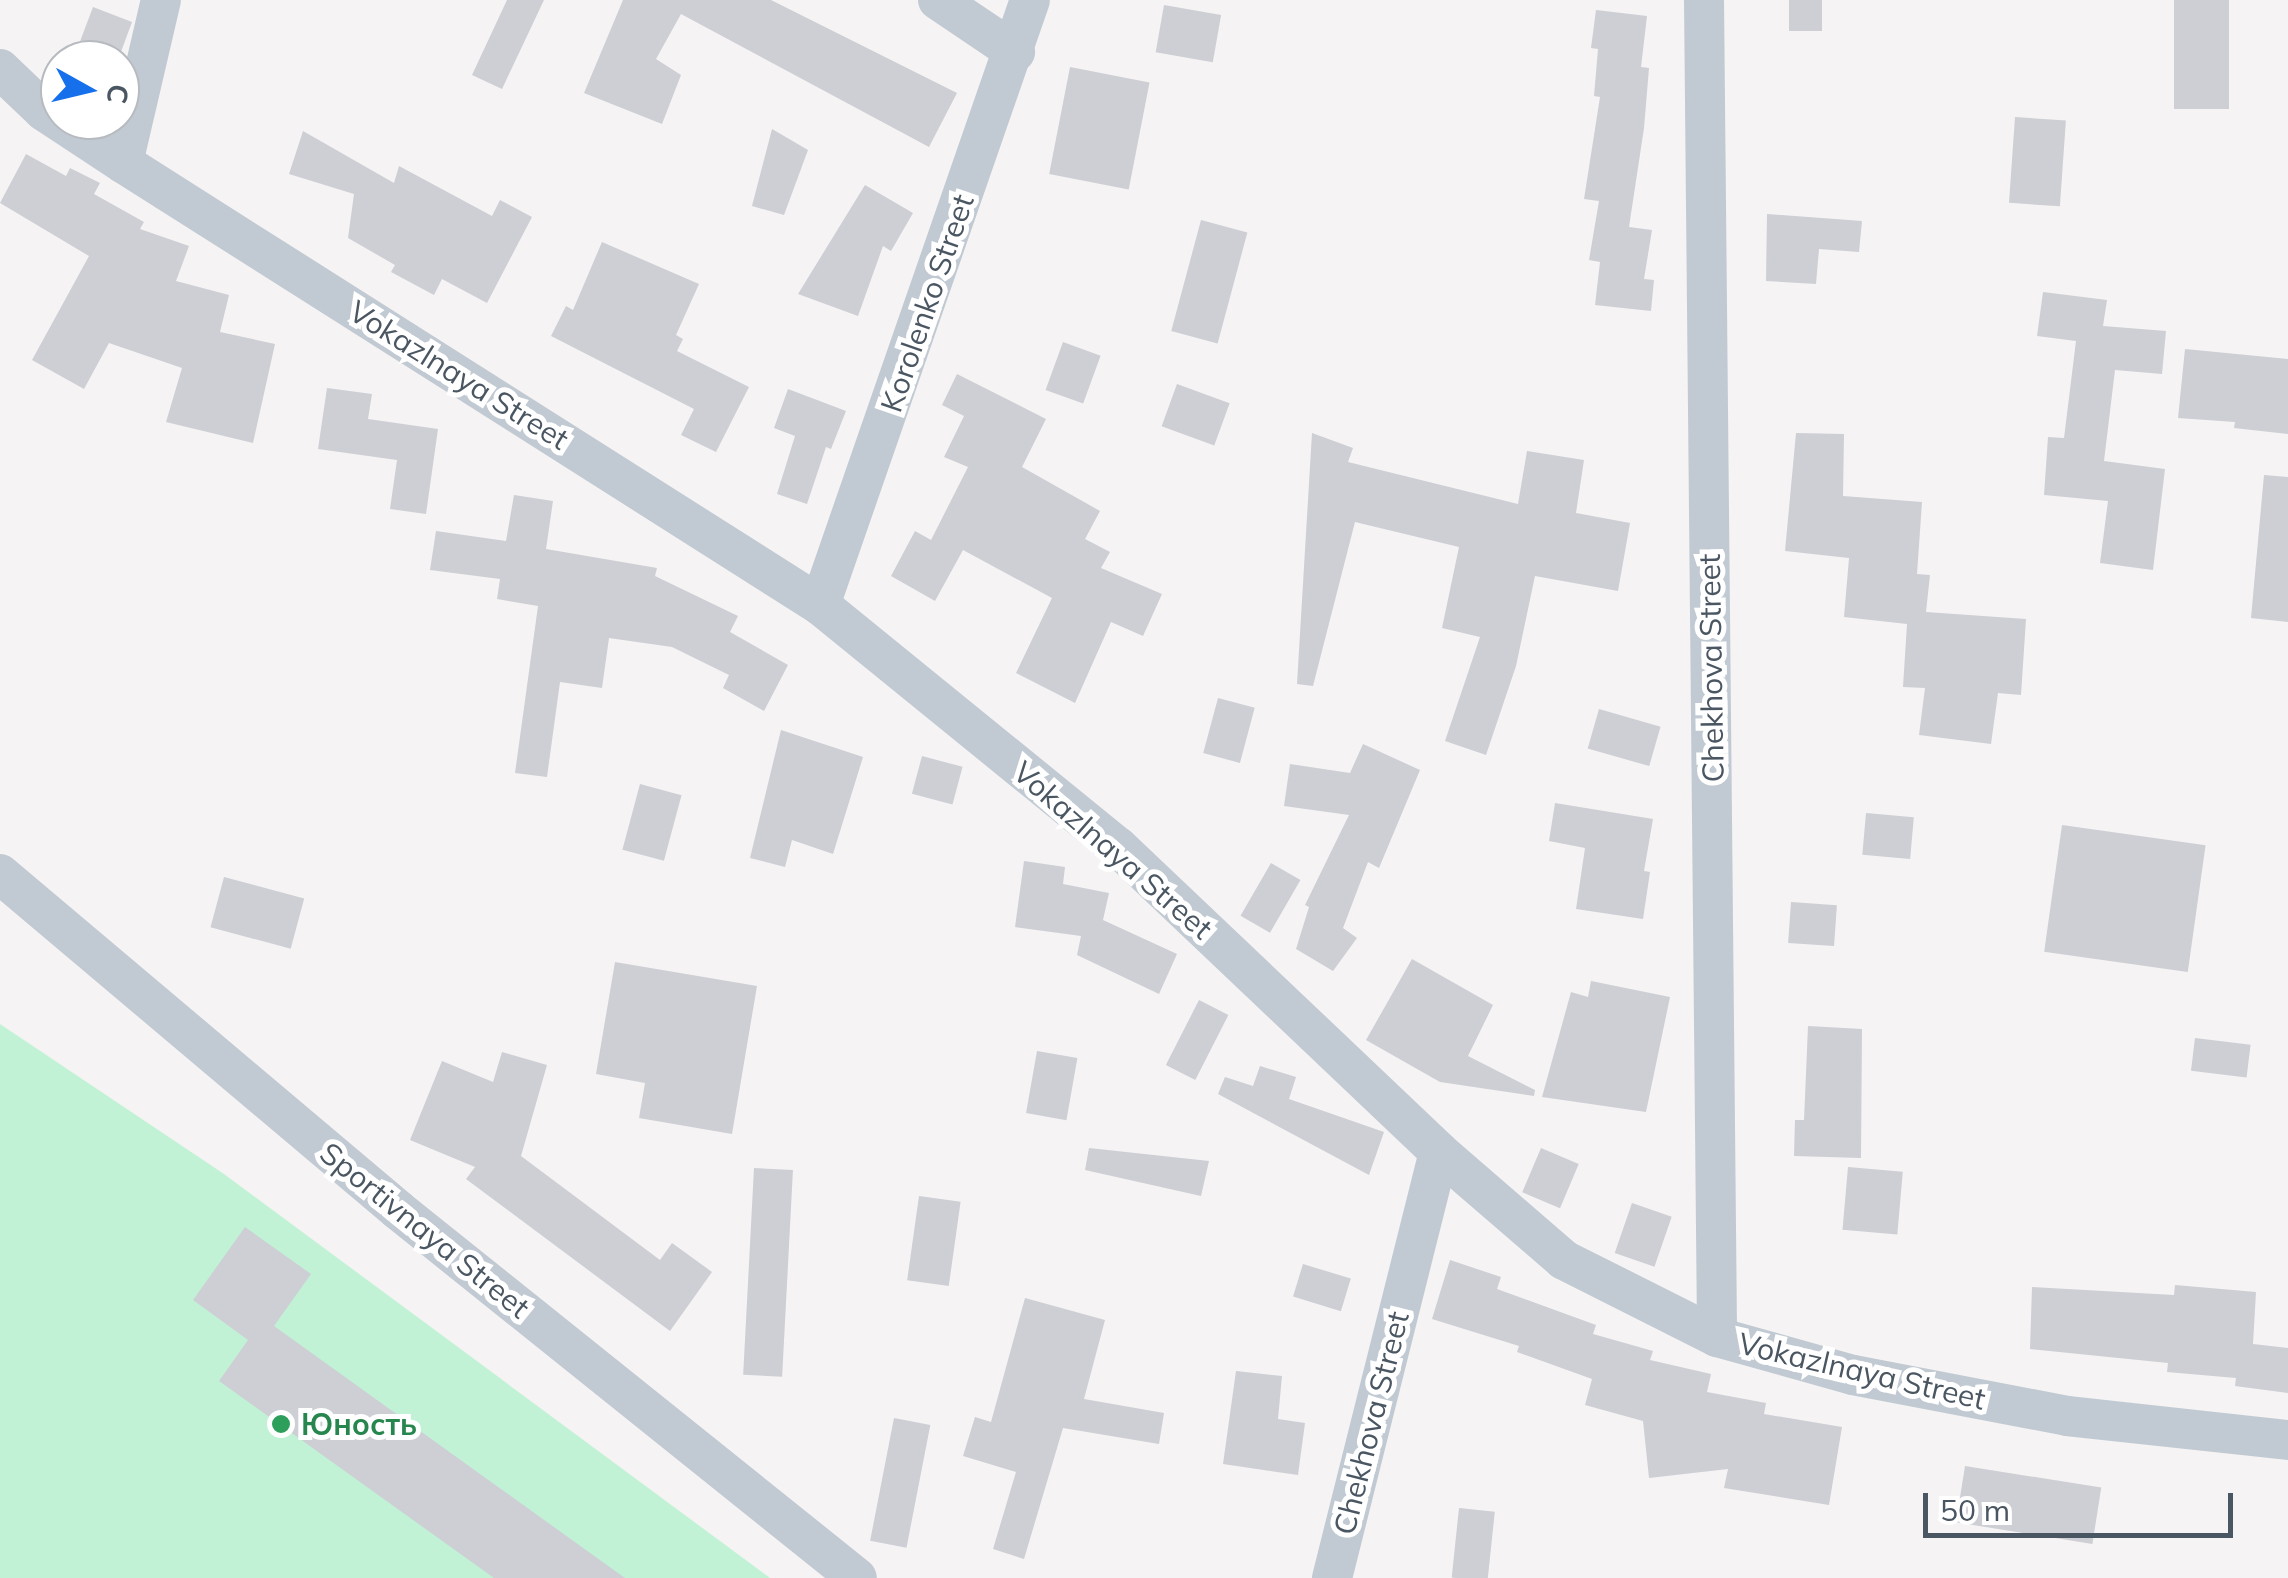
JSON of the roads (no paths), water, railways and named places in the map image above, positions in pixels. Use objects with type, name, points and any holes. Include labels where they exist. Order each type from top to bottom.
[{"type":"street","points":[[123,163],[161,0]]},
{"type":"street","points":[[938,0],[1015,52]]},
{"type":"street","name":"Korolenko Street","points":[[820,605],[1030,0]]},
{"type":"street","name":"Chekhova Street","points":[[1704,0],[1717,1337]]},
{"type":"street","name":"Vokazlnaya Street","points":[[0,69],[44,112],[820,605],[1118,847],[1439,1152],[1564,1260],[1717,1337],[1853,1376],[2068,1416],[2288,1440]]},
{"type":"street","name":"Sportivnaya Street","points":[[0,874],[398,1210],[857,1578]]},
{"type":"street","name":"Chekhova Street","points":[[1332,1578],[1439,1152]]},
{"type":"place","name":"Юность","points":[[281,1424]]}]
